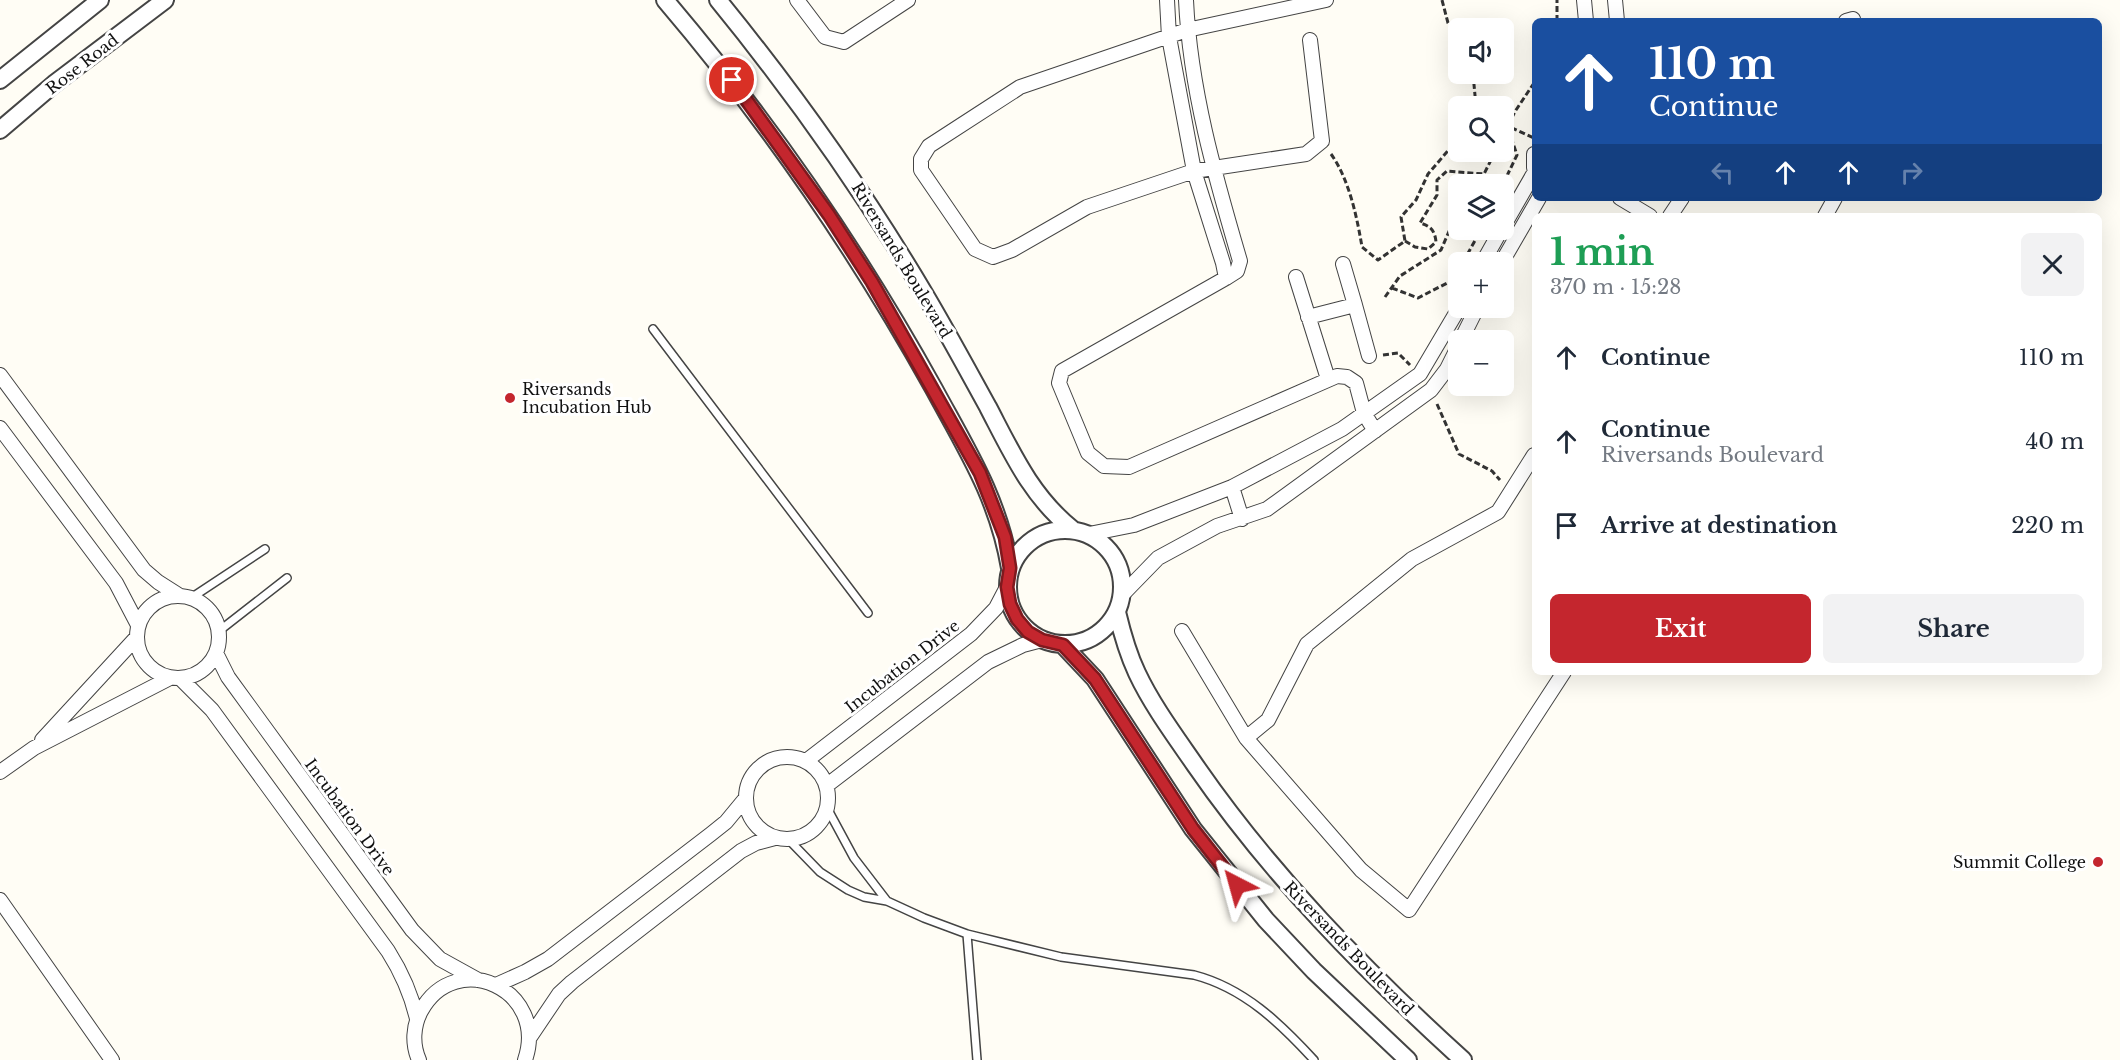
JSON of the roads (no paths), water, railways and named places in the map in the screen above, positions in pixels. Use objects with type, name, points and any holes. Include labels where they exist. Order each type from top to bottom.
[{"type":"street","points":[[0,80],[100,0]]},
{"type":"street","name":"Rose Road","points":[[0,130],[54,84],[165,0]]},
{"type":"street","points":[[665,0],[720,65],[778,142],[872,282],[980,473],[1000,519],[1010,568],[1007,587],[1010,604],[1017,619],[1028,632],[1042,640],[1063,645],[1079,643],[1095,636],[1107,626],[1117,612],[1122,595],[1122,577],[1116,559],[1105,544],[1089,534],[1072,529],[1052,530],[1034,538],[1020,551],[1010,568]]},
{"type":"street","name":"Riversands Boulevard","points":[[718,0],[815,123],[860,189],[936,314],[1026,478],[1051,513],[1072,529]]},
{"type":"street","points":[[797,0],[825,37],[844,42],[909,0]]},
{"type":"street","points":[[1167,0],[1169,37],[1194,171],[1224,263],[1226,278]]},
{"type":"street","points":[[1186,0],[1187,30],[1213,170],[1240,261],[1237,271],[1226,278],[1062,371],[1059,383],[1088,453],[1104,465],[1129,467],[1336,376],[1347,377],[1356,383],[1364,413],[1375,431]]},
{"type":"street","points":[[1310,40],[1322,141],[1306,154],[1213,170],[1194,171],[1087,207],[1012,250],[993,257],[975,249],[921,170],[921,159],[929,146],[1020,87],[1187,30],[1326,0]]},
{"type":"street","points":[[1584,0],[1586,18]]},
{"type":"street","points":[[1615,0],[1617,18]]},
{"type":"street","points":[[1514,207],[1532,176]]},
{"type":"street","points":[[1508,252],[1537,201]]},
{"type":"street","points":[[1625,201],[1645,213]]},
{"type":"street","points":[[1343,264],[1369,356]]},
{"type":"street","points":[[1296,277],[1328,379]]},
{"type":"street","points":[[1308,317],[1355,305]]},
{"type":"street","points":[[1089,534],[1134,525],[1232,487],[1342,429],[1420,374],[1453,318]]},
{"type":"street","points":[[1122,595],[1158,558],[1217,526],[1267,509],[1431,390],[1448,367]]},
{"type":"street","points":[[0,375],[144,570],[158,582],[210,610],[219,631],[216,653],[202,671],[176,678],[34,748],[0,772]]},
{"type":"street","points":[[0,428],[116,582],[137,632],[138,650],[150,668],[176,678],[212,710],[388,951],[410,991],[417,1019]]},
{"type":"street","points":[[1246,738],[1268,720],[1307,644],[1412,559],[1498,512],[1532,458]]},
{"type":"street","points":[[1232,487],[1242,519]]},
{"type":"street","name":"Incubation Drive","points":[[806,761],[971,634],[996,608],[1007,587]]},
{"type":"street","points":[[34,748],[137,632],[143,615],[159,601],[185,597]]},
{"type":"street","name":"Riversands Boulevard","points":[[1117,612],[1137,673],[1216,796],[1257,849],[1309,908],[1398,1001],[1463,1060]]},
{"type":"street","points":[[1182,631],[1246,738],[1361,870],[1409,909],[1562,675]]},
{"type":"street","points":[[826,786],[988,662],[1005,652],[1042,640]]},
{"type":"street","points":[[1063,645],[1095,679],[1193,829],[1266,920],[1314,971],[1408,1060]]},
{"type":"street","name":"Incubation Drive","points":[[216,653],[228,677],[412,930],[440,959],[478,980]]},
{"type":"street","points":[[525,1060],[530,1037],[559,994],[572,982],[741,851],[756,843],[801,837],[813,830],[827,808],[826,786],[817,769],[806,761],[792,756],[778,757],[764,763],[754,772],[747,785],[745,799],[747,812],[754,824],[764,832],[782,838]]},
{"type":"street","points":[[496,985],[525,972],[563,948],[726,822],[745,799]]},
{"type":"street","points":[[0,900],[112,1060]]},
{"type":"street","points":[[417,1059],[414,1038],[417,1019],[426,1002],[441,988],[459,981],[478,980],[496,985],[510,994],[520,1006],[527,1020],[530,1037]]},
{"type":"lane","points":[[653,329],[868,613]]},
{"type":"lane","points":[[185,597],[265,549]]},
{"type":"lane","points":[[219,631],[287,578]]},
{"type":"lane","points":[[827,808],[854,858],[887,901]]},
{"type":"lane","points":[[782,838],[833,882],[864,897],[887,901],[968,934],[1061,957],[1194,975],[1215,981],[1246,997],[1288,1031],[1314,1060]]},
{"type":"lane","points":[[968,934],[978,1060]]},
{"type":"place","name":"Riversands Incubation Hub","points":[[510,398]]},
{"type":"place","name":"Summit College","points":[[2098,862]]}]
